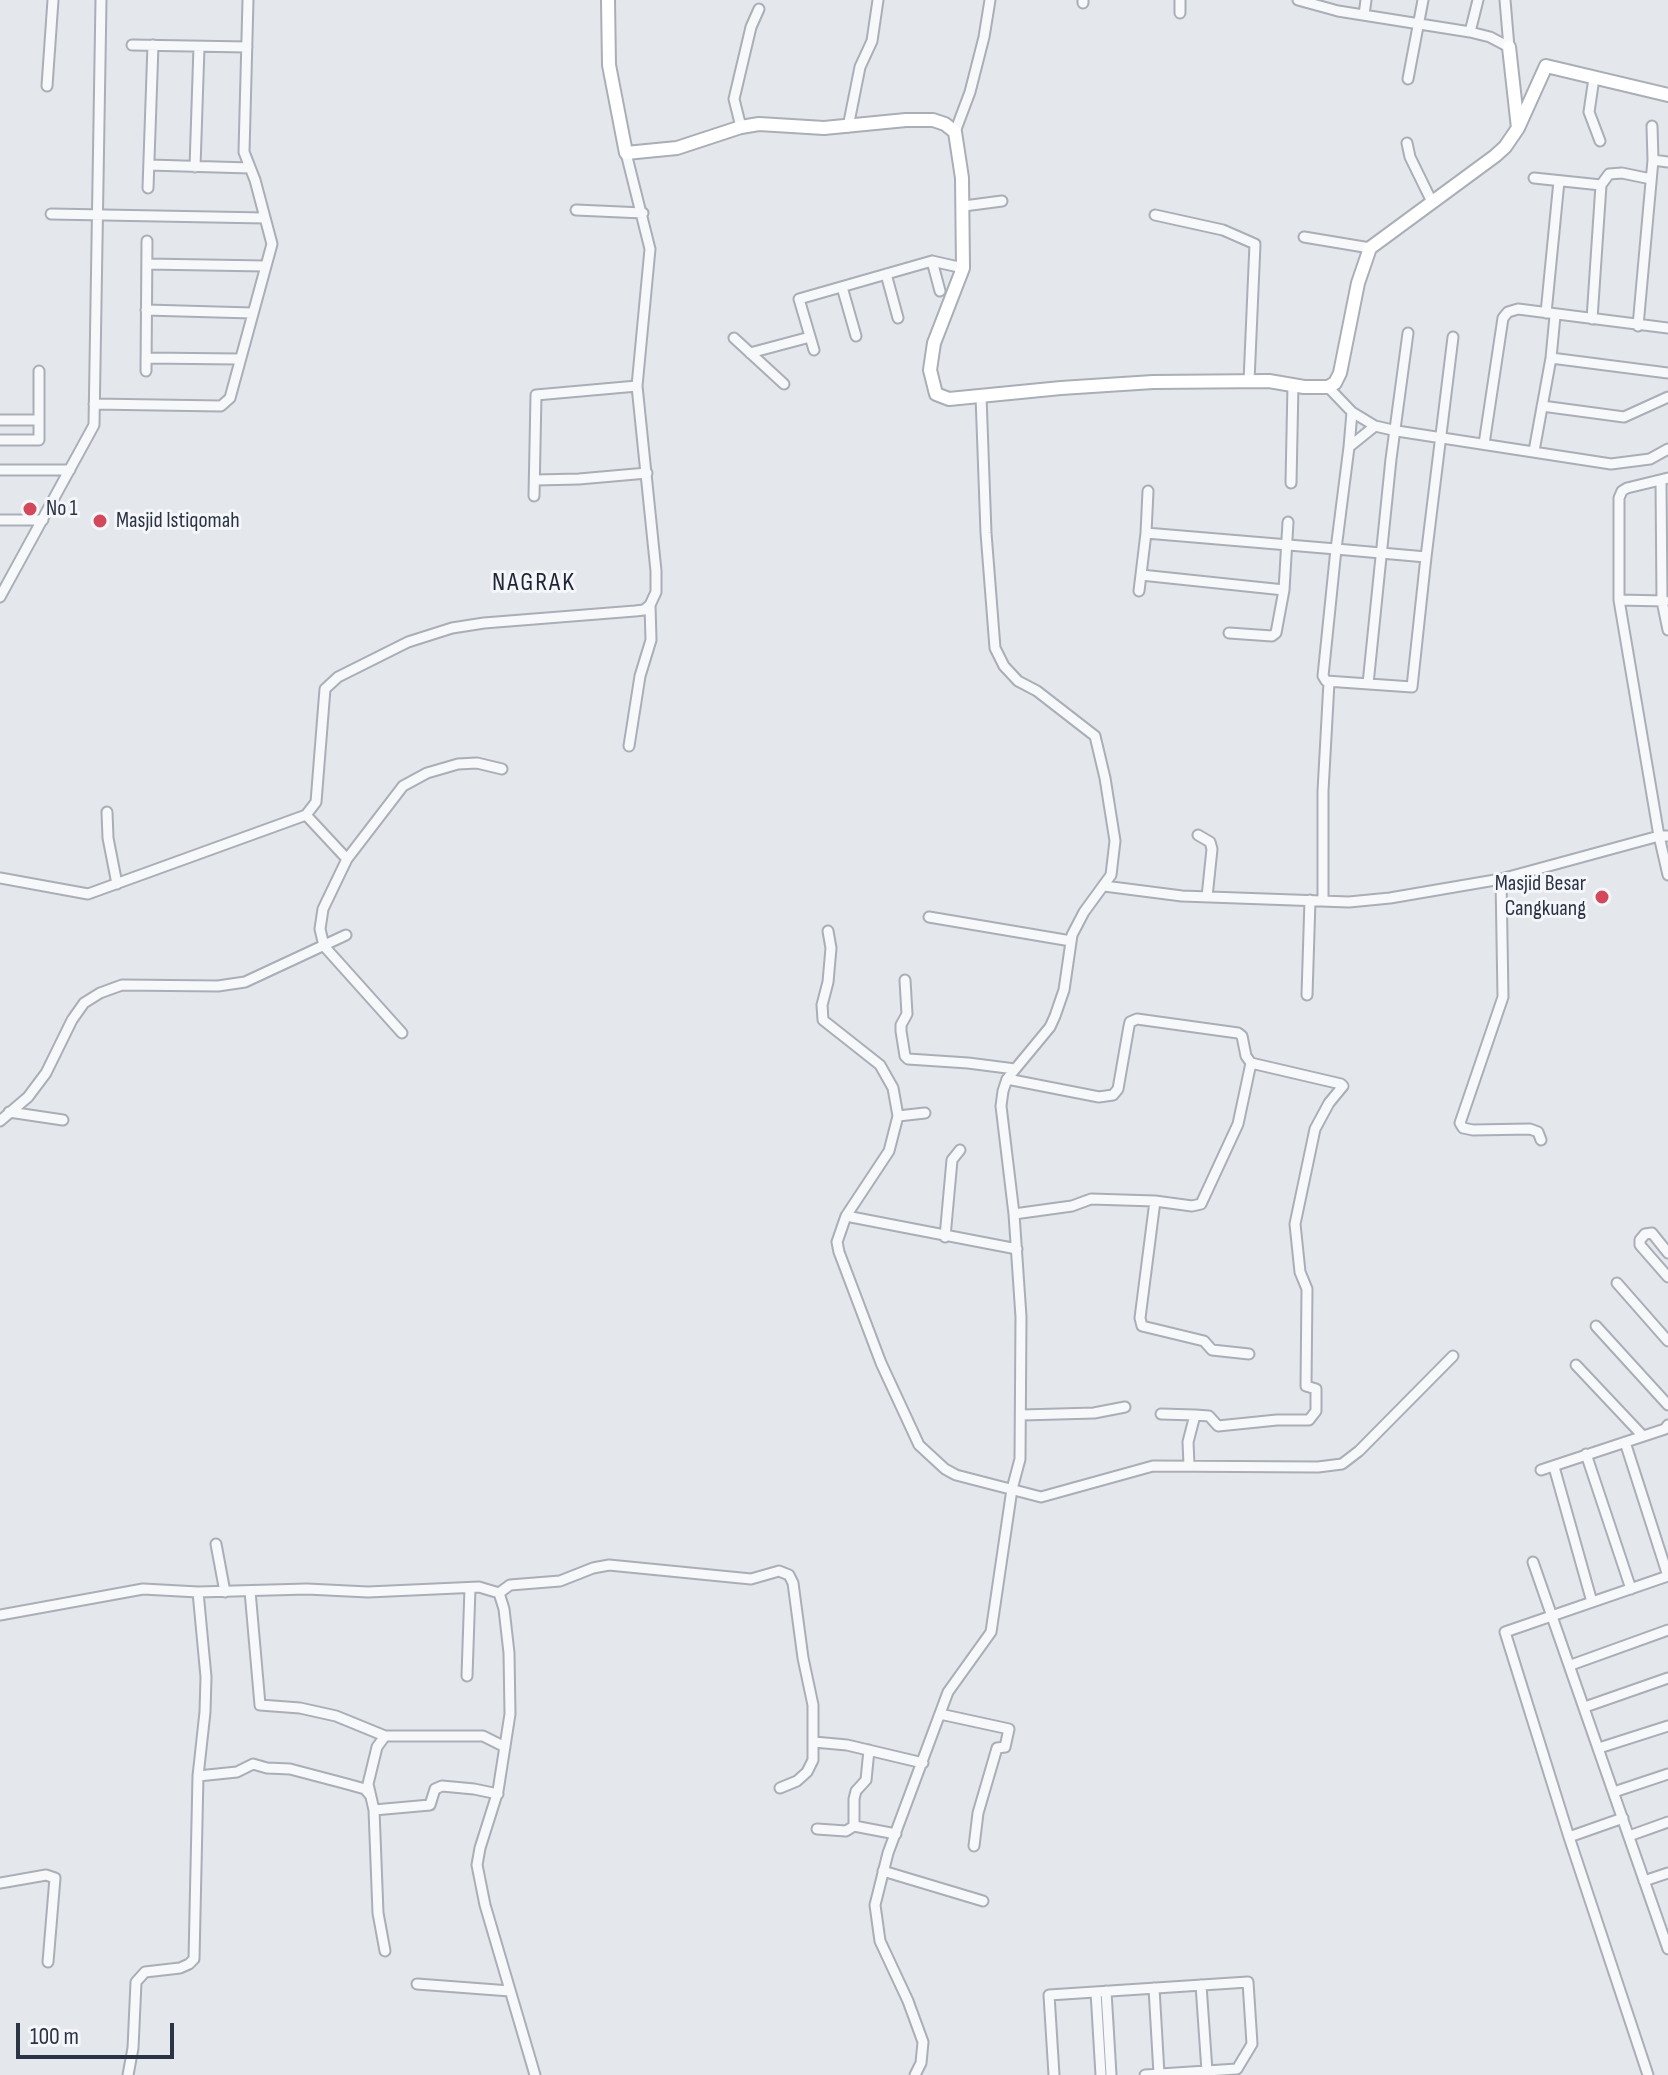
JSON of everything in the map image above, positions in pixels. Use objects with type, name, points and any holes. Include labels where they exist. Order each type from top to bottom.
[{"type":"street","points":[[47,86],[53,0]]},
{"type":"street","points":[[0,597],[4,584],[43,520],[94,425],[101,0]]},
{"type":"street","points":[[94,404],[221,406],[230,398],[272,244],[244,152],[248,0]]},
{"type":"street","points":[[608,0],[609,65],[626,153],[650,249],[637,386],[656,592],[650,605],[651,640],[640,676],[629,746]]},
{"type":"street","points":[[848,127],[859,70],[872,41],[878,0]]},
{"type":"street","points":[[955,132],[970,92],[990,0]]},
{"type":"street","points":[[1180,0],[1180,13]]},
{"type":"street","points":[[1298,0],[1364,15],[1470,32],[1490,37],[1509,47]]},
{"type":"street","points":[[1364,15],[1366,0]]},
{"type":"street","points":[[1408,79],[1423,0]]},
{"type":"street","points":[[1470,32],[1478,0]]},
{"type":"street","points":[[1505,0],[1518,128]]},
{"type":"street","points":[[741,127],[734,99],[751,27],[759,9]]},
{"type":"street","points":[[132,45],[247,47]]},
{"type":"street","points":[[148,188],[153,45]]},
{"type":"street","points":[[195,167],[199,47]]},
{"type":"street","points":[[626,153],[677,148],[759,124],[824,128],[906,120],[933,120],[945,124],[955,132],[959,145],[964,206],[963,268],[934,343],[931,380],[936,394],[942,398],[981,396],[1153,382],[1249,381],[1317,389],[1335,383],[1340,373],[1358,283],[1370,248],[1495,156],[1509,142],[1546,66],[1668,95]]},
{"type":"street","points":[[1594,78],[1589,112],[1600,141]]},
{"type":"street","points":[[1638,326],[1653,160],[1652,126]]},
{"type":"street","points":[[1407,143],[1410,157],[1432,202]]},
{"type":"street","points":[[1653,160],[1668,162]]},
{"type":"street","points":[[149,165],[250,168]]},
{"type":"street","points":[[1592,319],[1601,185],[1609,174],[1622,173],[1651,179]]},
{"type":"street","points":[[1534,178],[1601,185]]},
{"type":"street","points":[[1534,451],[1551,358],[1559,181]]},
{"type":"street","points":[[964,206],[1002,201]]},
{"type":"street","points":[[576,210],[643,213]]},
{"type":"street","points":[[51,214],[265,218]]},
{"type":"street","points":[[1155,215],[1223,230],[1255,244],[1249,381]]},
{"type":"street","points":[[1304,237],[1370,248]]},
{"type":"street","points":[[146,371],[147,241]]},
{"type":"street","points":[[814,350],[799,299],[932,261],[963,268]]},
{"type":"street","points":[[932,261],[940,291]]},
{"type":"street","points":[[147,264],[265,266]]},
{"type":"street","points":[[886,274],[898,318]]},
{"type":"street","points":[[842,287],[856,336]]},
{"type":"street","points":[[1484,444],[1503,318],[1508,312],[1518,309],[1668,328]]},
{"type":"street","points":[[146,310],[252,313]]},
{"type":"street","points":[[1368,684],[1408,333]]},
{"type":"street","points":[[750,353],[810,337]]},
{"type":"street","points":[[1352,412],[1323,676],[1329,682],[1409,688],[1413,684],[1453,337]]},
{"type":"street","points":[[734,338],[784,384]]},
{"type":"street","points":[[146,358],[239,359]]},
{"type":"street","points":[[1551,358],[1668,373]]},
{"type":"street","points":[[0,440],[39,440],[39,371]]},
{"type":"street","points":[[1291,483],[1293,384]]},
{"type":"street","points":[[534,496],[536,395],[637,386]]},
{"type":"street","points":[[1328,387],[1352,412],[1375,426],[1397,431],[1622,464],[1650,459],[1668,449]]},
{"type":"street","points":[[915,2075],[923,2052],[920,2030],[884,1952],[877,1930],[875,1905],[883,1871],[948,1692],[991,1632],[1012,1489],[1020,1459],[1022,1415],[1017,1249],[1001,1106],[1007,1079],[1055,1016],[1064,990],[1071,941],[1084,912],[1104,886],[1114,863],[1115,841],[1095,736],[1048,703],[1037,691],[1018,681],[1004,666],[995,648],[986,533],[981,396]]},
{"type":"street","points":[[1542,406],[1624,417],[1668,397]]},
{"type":"street","points":[[0,420],[39,420]]},
{"type":"street","points":[[1349,447],[1375,426]]},
{"type":"street","points":[[0,470],[70,470]]},
{"type":"street","points":[[536,480],[647,473]]},
{"type":"street","points":[[1668,630],[1664,480],[1627,488],[1619,494],[1619,600],[1664,836],[1668,875]]},
{"type":"street","points":[[1139,591],[1148,491]]},
{"type":"street","points":[[0,520],[43,520]]},
{"type":"street","points":[[1229,633],[1275,635],[1284,590],[1288,522]]},
{"type":"street","points":[[1146,533],[1426,557]]},
{"type":"street","points":[[1141,575],[1284,590]]},
{"type":"street","points":[[1619,600],[1665,601]]},
{"type":"street","points":[[0,878],[88,894],[306,815],[316,802],[325,689],[338,677],[408,642],[452,628],[635,611],[650,605]]},
{"type":"street","points":[[1323,901],[1323,791],[1329,682]]},
{"type":"street","points":[[402,1033],[324,946],[320,929],[323,909],[347,859],[403,786],[427,773],[458,764],[477,763],[502,769]]},
{"type":"street","points":[[107,812],[108,838],[117,884]]},
{"type":"street","points":[[306,815],[347,859]]},
{"type":"street","points":[[1198,835],[1212,845],[1207,897]]},
{"type":"street","points":[[1104,886],[1207,897],[1323,901],[1390,898],[1501,879],[1664,836]]},
{"type":"street","points":[[1501,879],[1503,997],[1460,1123],[1463,1128],[1473,1130],[1530,1129],[1538,1132],[1541,1140]]},
{"type":"street","points":[[1307,995],[1310,900]]},
{"type":"street","points":[[929,917],[1071,941]]},
{"type":"street","points":[[828,931],[831,948],[822,1005],[823,1020],[880,1065],[893,1088],[898,1116],[889,1151],[846,1216],[837,1242],[839,1252],[881,1363],[919,1445],[945,1469],[956,1475],[1041,1497],[1139,1468],[1189,1465],[1318,1467],[1342,1464],[1359,1451],[1453,1356]]},
{"type":"street","points":[[0,1121],[28,1097],[46,1073],[72,1020],[84,1003],[100,993],[122,985],[218,986],[245,982],[346,935]]},
{"type":"street","points":[[905,980],[907,1014],[901,1031],[908,1059],[1015,1069]]},
{"type":"street","points":[[1007,1079],[1099,1097],[1113,1095],[1118,1089],[1130,1022],[1137,1019],[1238,1033],[1242,1036],[1246,1056],[1251,1063],[1343,1086],[1329,1103],[1315,1129],[1295,1224],[1300,1272],[1307,1289],[1306,1386],[1316,1389],[1316,1411],[1309,1420],[1218,1426],[1206,1414],[1161,1414]]},
{"type":"street","points":[[1014,1214],[1072,1206],[1091,1199],[1155,1201],[1192,1206],[1201,1204],[1238,1124],[1251,1063]]},
{"type":"street","points":[[9,1112],[63,1120]]},
{"type":"street","points":[[898,1116],[925,1113]]},
{"type":"street","points":[[945,1237],[952,1160],[960,1150]]},
{"type":"street","points":[[1155,1201],[1140,1318],[1142,1326],[1204,1341],[1212,1350],[1249,1354]]},
{"type":"street","points":[[846,1216],[1017,1249]]},
{"type":"street","points":[[1668,1253],[1652,1233],[1645,1234],[1640,1240],[1640,1245],[1668,1277]]},
{"type":"street","points":[[1617,1283],[1668,1341]]},
{"type":"street","points":[[1596,1326],[1668,1405]]},
{"type":"street","points":[[1576,1365],[1642,1435]]},
{"type":"street","points":[[1022,1415],[1094,1413],[1125,1407]]},
{"type":"street","points":[[1189,1465],[1188,1442],[1195,1415]]},
{"type":"street","points":[[1541,1470],[1642,1435],[1667,1431]]},
{"type":"street","points":[[1625,1442],[1668,1576],[1505,1632],[1648,2075]]},
{"type":"street","points":[[1586,1454],[1631,1589]]},
{"type":"street","points":[[1554,1467],[1592,1602]]},
{"type":"street","points":[[216,1544],[225,1592]]},
{"type":"street","points":[[1533,1562],[1644,1881],[1664,1925],[1668,1949]]},
{"type":"street","points":[[499,1593],[510,1585],[560,1581],[609,1565],[751,1579],[785,1571],[793,1583],[813,1705],[814,1742],[813,1760],[807,1772],[797,1781],[780,1788]]},
{"type":"street","points":[[467,1676],[470,1588]]},
{"type":"street","points":[[0,1615],[143,1589],[368,1592],[470,1588],[491,1589],[499,1593],[504,1609],[510,1670],[510,1714],[498,1794],[477,1865],[485,1905],[535,2075]]},
{"type":"street","points":[[250,1591],[260,1705],[300,1708],[336,1716],[385,1736],[483,1736],[505,1747]]},
{"type":"street","points":[[128,2075],[133,2048],[136,1982],[145,1972],[180,1968],[194,1959],[198,1776],[206,1677],[198,1592]]},
{"type":"street","points":[[1571,1665],[1668,1630]]},
{"type":"street","points":[[1585,1707],[1668,1678]]},
{"type":"street","points":[[940,1714],[1009,1729],[1005,1747],[997,1748],[978,1813],[974,1846]]},
{"type":"street","points":[[1599,1748],[1668,1726]]},
{"type":"street","points":[[385,1736],[372,1760],[368,1784],[374,1810],[378,1913],[385,1951]]},
{"type":"street","points":[[814,1742],[847,1745],[923,1763]]},
{"type":"street","points":[[854,1826],[854,1799],[856,1791],[866,1780],[869,1750]]},
{"type":"street","points":[[198,1776],[237,1772],[253,1764],[290,1769],[356,1786],[370,1795]]},
{"type":"street","points":[[1614,1792],[1668,1774]]},
{"type":"street","points":[[374,1810],[430,1805],[435,1789],[442,1786],[498,1794]]},
{"type":"street","points":[[1569,1837],[1623,1818]]},
{"type":"street","points":[[1629,1836],[1668,1822]]},
{"type":"street","points":[[817,1829],[846,1831],[854,1826],[896,1834]]},
{"type":"street","points":[[883,1871],[983,1901]]},
{"type":"street","points":[[1644,1881],[1668,1873]]},
{"type":"street","points":[[0,1883],[46,1875],[55,1878],[48,1962]]},
{"type":"street","points":[[1054,2075],[1049,1995],[1248,1982],[1252,2044],[1237,2069],[1145,2075]]},
{"type":"street","points":[[417,1984],[510,1991]]},
{"type":"street","points":[[1201,1985],[1207,2071]]},
{"type":"street","points":[[1154,1988],[1159,2074]]},
{"type":"street","points":[[1101,1992],[1101,2075]]},
{"type":"street","points":[[1101,1992],[1111,2075]]},
{"type":"place","name":"No 1","points":[[30,509]]},
{"type":"place","name":"Masjid Istiqomah","points":[[100,521]]},
{"type":"place","name":"Masjid Besar Cangkuang","points":[[1602,897]]},
{"type":"district","name":"NAGRAK","points":[[534,583]]}]
